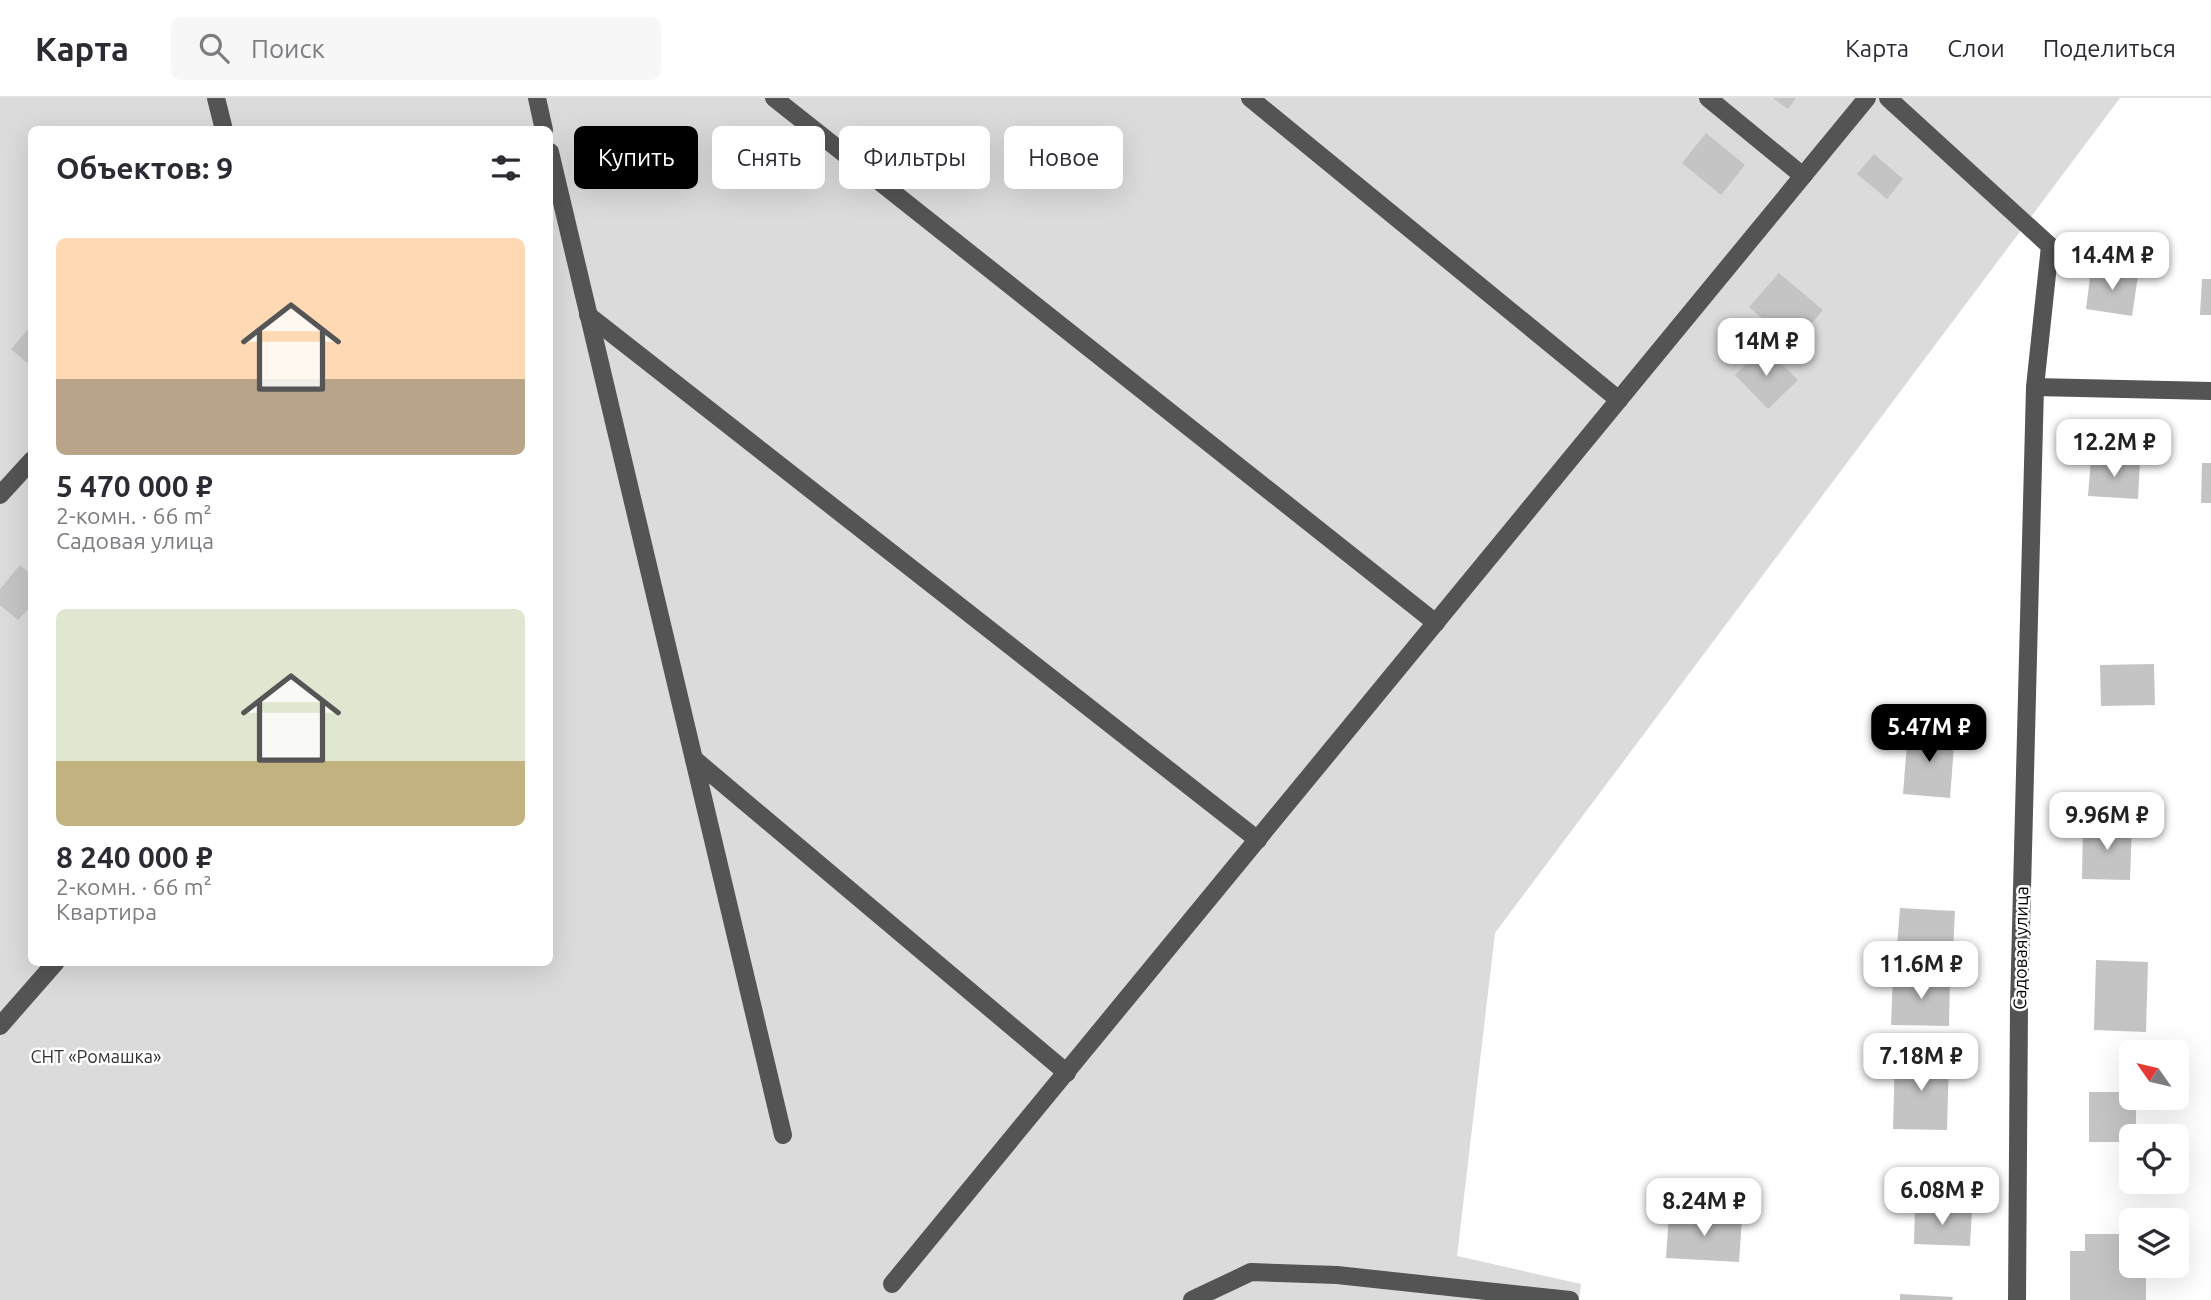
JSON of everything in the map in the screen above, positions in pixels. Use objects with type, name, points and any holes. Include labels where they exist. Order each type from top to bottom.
[{"type":"street","points":[[216,98],[223,126]]},
{"type":"street","points":[[537,98],[543,126]]},
{"type":"street","points":[[774,98],[1436,623]]},
{"type":"street","points":[[1250,98],[1619,400]]},
{"type":"street","points":[[1708,98],[1803,176]]},
{"type":"street","points":[[892,1284],[1867,98]]},
{"type":"street","name":"Садовая улица","points":[[1888,98],[2050,246],[2035,387],[2019,1005],[2017,1300]]},
{"type":"street","points":[[553,165],[783,1135]]},
{"type":"street","points":[[588,315],[1258,840]]},
{"type":"street","points":[[2035,387],[2211,391]]},
{"type":"street","points":[[0,495],[28,464]]},
{"type":"street","points":[[694,759],[1067,1073]]},
{"type":"street","points":[[0,1026],[52,966]]},
{"type":"street","points":[[1192,1300],[1251,1272],[1337,1275],[1570,1300]]},
{"type":"green space","name":"СНТ «Ромашка»","points":[[0,98],[2120,98],[1495,933],[1457,1256],[1581,1284],[1579,1300],[0,1300]]},
{"type":"building","points":[[1773,98],[1796,98],[1788,109]]},
{"type":"building","points":[[1706,133],[1745,165],[1721,195],[1682,163]]},
{"type":"building","points":[[1874,154],[1903,179],[1887,199],[1857,174]]},
{"type":"building","points":[[2091,269],[2138,276],[2132,316],[2086,309]]},
{"type":"building","points":[[1779,273],[1823,310],[1793,345],[1749,307]]},
{"type":"building","points":[[2202,279],[2211,279],[2211,315],[2200,315]]},
{"type":"building","points":[[28,330],[28,362],[11,349]]},
{"type":"building","points":[[1764,347],[1798,380],[1768,409],[1735,375]]},
{"type":"building","points":[[2091,459],[2140,461],[2138,499],[2088,496]]},
{"type":"building","points":[[2202,463],[2211,463],[2211,503],[2201,503]]},
{"type":"building","points":[[20,565],[28,572],[28,609],[18,620],[0,605],[0,589]]},
{"type":"building","points":[[2154,664],[2155,705],[2101,706],[2100,665]]},
{"type":"building","points":[[1908,730],[1955,733],[1950,798],[1903,794]]},
{"type":"building","points":[[2083,824],[2132,825],[2130,880],[2082,879]]},
{"type":"building","points":[[1900,908],[1955,911],[1953,951],[1897,947]]},
{"type":"building","points":[[2096,960],[2148,962],[2146,1032],[2094,1030]]},
{"type":"building","points":[[1893,975],[1950,976],[1949,1026],[1891,1025]]},
{"type":"building","points":[[1895,1057],[1949,1058],[1947,1130],[1893,1129]]},
{"type":"building","points":[[2089,1092],[2119,1092],[2119,1110],[2136,1110],[2136,1124],[2119,1124],[2119,1142],[2089,1142]]},
{"type":"building","points":[[1915,1207],[1972,1211],[1970,1246],[1914,1244]]},
{"type":"building","points":[[1669,1214],[1742,1218],[1739,1262],[1666,1258]]},
{"type":"building","points":[[2085,1234],[2119,1234],[2119,1278],[2146,1278],[2146,1300],[2070,1300],[2070,1251],[2085,1251]]},
{"type":"building","points":[[1900,1294],[1953,1297],[1952,1300],[1900,1300]]}]
